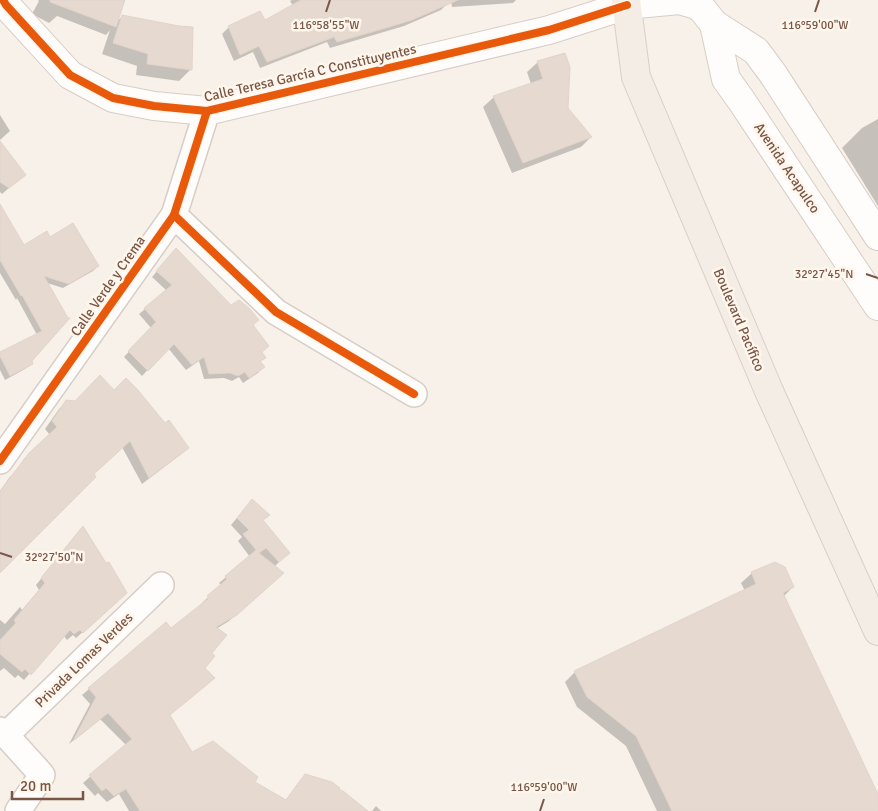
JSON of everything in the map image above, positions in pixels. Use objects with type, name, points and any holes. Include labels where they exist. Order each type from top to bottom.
[{"type":"main road","name":"Calle Teresa García C Constituyentes","points":[[3,0],[70,75],[113,98],[154,106],[208,111],[549,30],[626,3]]},
{"type":"main road","points":[[626,3],[679,0],[690,2],[703,10],[714,24],[756,51],[878,236]]},
{"type":"main road","name":"Boulevard Pacífico","points":[[626,3],[636,77],[770,391],[878,631]]},
{"type":"main road","name":"Avenida Acapulco","points":[[714,24],[726,79],[878,306]]},
{"type":"street","name":"Calle Verde y Crema","points":[[0,461],[174,215],[208,111]]},
{"type":"street","points":[[174,215],[276,312],[414,394]]},
{"type":"street","name":"Privada Lomas Verdes","points":[[3,733],[161,586]]},
{"type":"street","points":[[3,733],[42,775],[18,811]]},
{"type":"building","points":[[50,0],[125,0],[116,27],[50,2]]},
{"type":"building","points":[[301,0],[458,0],[412,20],[337,42],[334,37],[267,62],[259,46],[240,55],[228,26],[260,11],[265,20]]},
{"type":"building","points":[[122,15],[193,27],[192,70],[147,64],[148,54],[113,43]]},
{"type":"building","points":[[565,53],[570,67],[568,108],[592,137],[523,163],[493,96],[543,79],[537,61]]},
{"type":"building","points":[[0,141],[26,175],[9,188],[0,182]]},
{"type":"building","points":[[0,204],[24,245],[47,231],[50,237],[73,223],[99,266],[69,284],[44,276],[68,318],[70,318],[32,361],[33,364],[10,376],[0,356],[0,352],[42,331],[0,260]]},
{"type":"building","points":[[176,248],[231,305],[239,300],[259,320],[253,325],[269,346],[262,352],[266,358],[260,361],[265,367],[249,378],[245,372],[238,376],[230,373],[209,374],[204,357],[192,365],[174,344],[148,371],[128,351],[156,322],[144,308],[172,285],[156,271]]},
{"type":"building","points":[[100,375],[114,390],[126,378],[165,423],[169,420],[189,448],[149,478],[130,441],[94,474],[96,477],[0,573],[0,491],[29,453],[57,427],[52,421],[66,400],[75,401]]},
{"type":"building","points":[[252,499],[270,515],[263,520],[290,553],[279,562],[266,548],[259,553],[284,573],[237,615],[216,627],[227,635],[212,653],[215,656],[205,668],[215,678],[170,715],[192,752],[213,741],[258,777],[255,782],[286,800],[305,774],[332,782],[340,788],[339,790],[343,791],[368,811],[140,811],[126,789],[114,796],[106,788],[102,791],[89,775],[132,739],[108,713],[73,741],[96,697],[88,688],[166,622],[171,628],[209,598],[207,596],[227,579],[225,576],[257,551],[243,534],[249,530],[237,518]]},
{"type":"building","points":[[83,526],[106,563],[109,562],[127,593],[83,633],[80,630],[74,634],[70,630],[31,675],[25,669],[22,672],[0,654],[0,640],[16,623],[14,620],[45,583],[41,578]]},
{"type":"building","points":[[775,562],[785,567],[794,587],[783,593],[878,794],[878,811],[672,811],[636,736],[587,697],[574,671],[756,584],[751,572]]},
{"type":"cycle path","points":[[3,0],[70,75],[113,98],[154,106],[207,111],[549,30],[627,5]]},
{"type":"cycle path","points":[[0,461],[174,215],[207,111]]},
{"type":"cycle path","points":[[174,215],[276,312],[414,394]]}]
